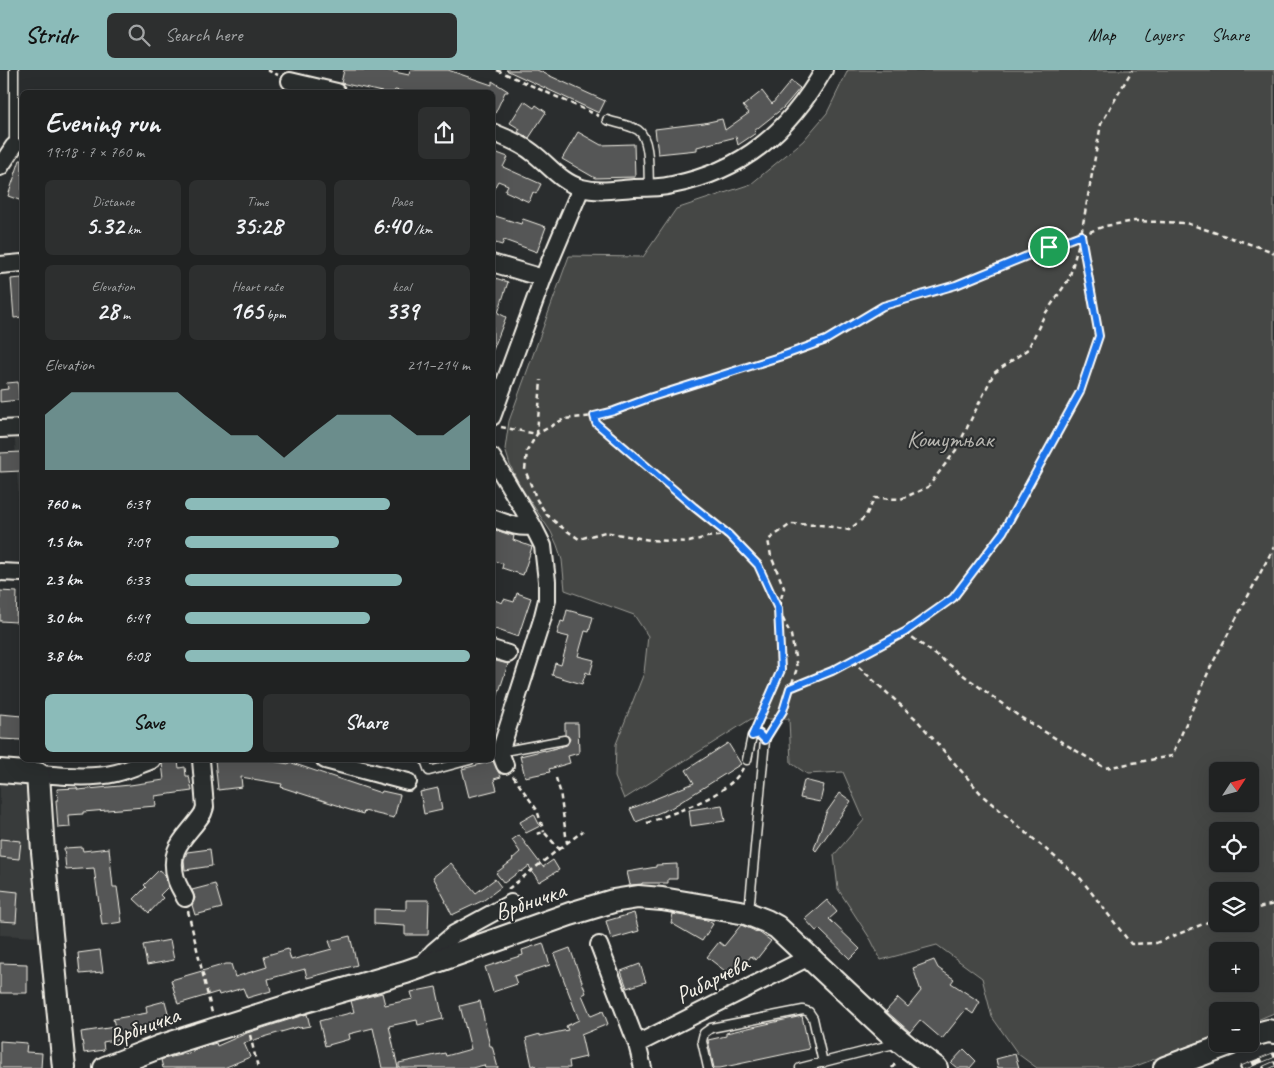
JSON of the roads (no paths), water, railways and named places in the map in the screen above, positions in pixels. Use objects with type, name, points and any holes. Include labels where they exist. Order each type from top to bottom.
[{"type":"street","points":[[495,133],[531,151],[562,179],[581,188],[611,191],[671,185],[698,179],[728,166],[758,149],[797,110],[824,70]]},
{"type":"street","points":[[290,81],[328,90]]},
{"type":"street","points":[[0,167],[12,145]]},
{"type":"street","points":[[497,422],[543,278],[581,188]]},
{"type":"street","points":[[0,265],[20,264]]},
{"type":"street","points":[[495,264],[543,278]]},
{"type":"street","points":[[0,429],[20,428]]},
{"type":"street","points":[[495,462],[543,546],[547,581],[547,600],[542,620],[499,757]]},
{"type":"street","points":[[495,519],[517,527],[533,526]]},
{"type":"street","points":[[0,572],[20,573]]},
{"type":"street","points":[[0,771],[89,776],[106,775],[148,762]]},
{"type":"street","points":[[185,898],[176,878],[174,860],[178,846],[203,813],[201,762]]},
{"type":"street","points":[[333,762],[408,782]]},
{"type":"street","points":[[38,774],[43,852],[64,1068]]},
{"type":"street","name":"Врбничка","points":[[105,1068],[159,1047],[418,968],[570,914],[613,901],[638,897],[662,898],[749,914],[777,927],[901,1042],[935,1067]]},
{"type":"street","points":[[418,968],[454,934],[511,903]]},
{"type":"street","points":[[599,945],[637,1044],[643,1068]]},
{"type":"street","name":"Рибарчева","points":[[637,1044],[809,956]]},
{"type":"street","points":[[1259,1032],[1274,1032]]},
{"type":"street","points":[[1166,1068],[1209,1052]]},
{"type":"lane","points":[[12,145],[14,70]]},
{"type":"lane","points":[[607,120],[633,128],[643,136],[647,147],[649,188]]},
{"type":"lane","points":[[747,760],[752,736],[759,734],[765,740],[749,914]]},
{"type":"lane","points":[[499,757],[564,740]]},
{"type":"lane","points":[[426,762],[429,771],[463,762]]},
{"type":"lane","points":[[708,1068],[702,1041],[704,1033],[711,1028],[803,1010],[809,1012],[813,1018],[823,1063]]},
{"type":"lane","points":[[800,1068],[901,1042]]},
{"type":"railway","points":[[1242,1068],[1274,1055]]},
{"type":"railway","points":[[1265,1068],[1274,1064]]},
{"type":"park label","name":"Кошутњак","points":[[950,439]]}]
